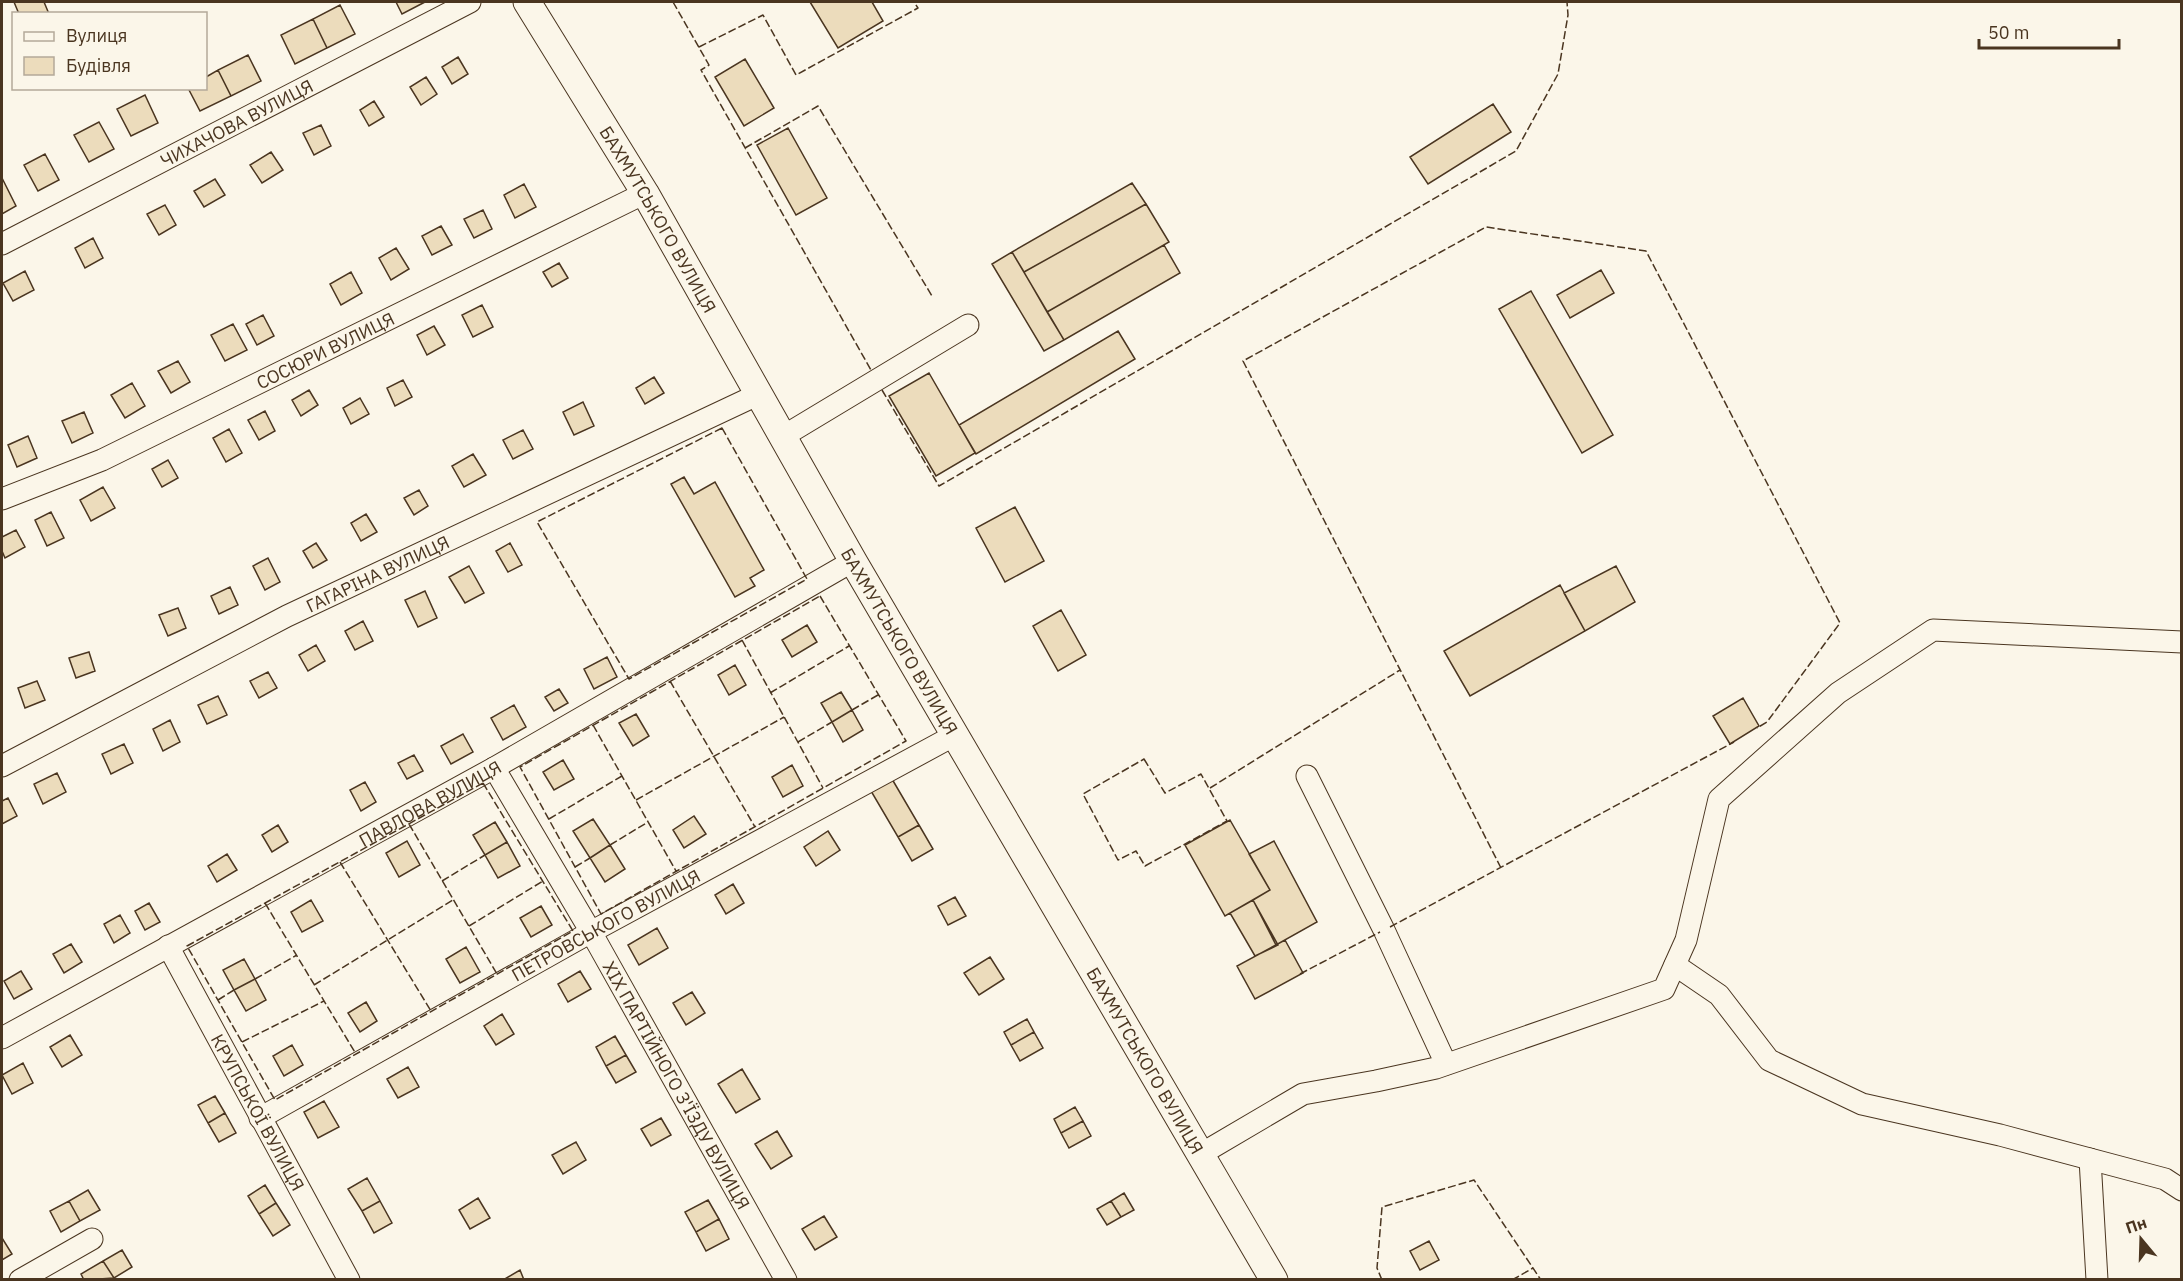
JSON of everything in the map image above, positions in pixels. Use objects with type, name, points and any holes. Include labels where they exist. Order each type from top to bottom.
[{"type":"main road","name":"БАХМУТСЬКОГО ВУЛИЦЯ","points":[[527,2],[645,193],[853,561],[1274,1280]]},
{"type":"street","name":"ЧИХАЧОВА ВУЛИЦЯ","points":[[2,244],[470,2]]},
{"type":"street","name":"СОСЮРИ ВУЛИЦЯ","points":[[2,499],[102,460],[645,193]]},
{"type":"street","points":[[782,437],[968,325]]},
{"type":"street","name":"ГАГАРІНА ВУЛИЦЯ","points":[[2,765],[287,616],[759,394]]},
{"type":"street","name":"ПАВЛОВА ВУЛИЦЯ","points":[[2,1038],[494,768],[853,561]]},
{"type":"street","points":[[1201,1154],[1302,1094],[1376,1081],[1446,1064],[1664,989],[1686,940],[1719,799],[1838,693],[1933,630],[2181,642]]},
{"type":"street","name":"ПЕТРОВСЬКОГО ВУЛИЦЯ","points":[[260,1118],[591,932],[955,735]]},
{"type":"street","name":"XIX ПАРТІЙНОГО З'ЇЗДУ ВУЛИЦЯ","points":[[494,768],[591,932],[786,1280]]},
{"type":"street","points":[[1307,776],[1384,930],[1446,1064]]},
{"type":"street","name":"КРУПСЬКОЇ ВУЛИЦЯ","points":[[168,946],[349,1280]]},
{"type":"street","points":[[1675,965],[1719,995],[1769,1060],[1862,1104],[2000,1136],[2165,1179],[2181,1190]]},
{"type":"street","points":[[2090,1159],[2097,1280]]},
{"type":"street","points":[[20,1280],[92,1239]]},
{"type":"building","points":[[14,2],[44,2],[48,12],[18,12]]},
{"type":"building","points":[[396,2],[425,2],[402,14]]},
{"type":"building","points":[[810,2],[872,2],[883,21],[838,48]]},
{"type":"building","points":[[340,5],[355,34],[327,48],[313,19]]},
{"type":"building","points":[[313,19],[327,48],[295,64],[281,35]]},
{"type":"building","points":[[248,55],[261,81],[231,96],[218,70]]},
{"type":"building","points":[[458,57],[468,74],[452,84],[442,67]]},
{"type":"building","points":[[745,59],[774,108],[744,126],[715,77]]},
{"type":"building","points":[[218,70],[231,96],[200,111],[189,90],[207,90],[207,76]]},
{"type":"building","points":[[426,77],[437,94],[421,105],[410,87]]},
{"type":"building","points":[[145,95],[158,123],[131,136],[117,109]]},
{"type":"building","points":[[374,101],[384,117],[369,126],[360,110]]},
{"type":"building","points":[[1493,104],[1511,132],[1428,184],[1410,157]]},
{"type":"building","points":[[99,122],[114,149],[89,162],[74,135]]},
{"type":"building","points":[[321,125],[331,146],[314,155],[303,133]]},
{"type":"building","points":[[788,128],[827,198],[796,215],[757,145]]},
{"type":"building","points":[[271,152],[283,170],[262,183],[250,165]]},
{"type":"building","points":[[45,154],[59,180],[38,191],[24,165]]},
{"type":"building","points":[[2,178],[16,206],[2,214]]},
{"type":"building","points":[[215,179],[225,195],[204,207],[194,191]]},
{"type":"building","points":[[1132,183],[1146,204],[1024,272],[1012,252]]},
{"type":"building","points":[[524,184],[536,207],[515,218],[504,195]]},
{"type":"building","points":[[1146,204],[1169,242],[1047,312],[1024,272]]},
{"type":"building","points":[[165,205],[176,225],[159,235],[147,214]]},
{"type":"building","points":[[483,210],[492,229],[474,238],[464,219]]},
{"type":"building","points":[[441,226],[452,245],[432,255],[422,236]]},
{"type":"building","points":[[93,238],[103,258],[85,268],[75,248]]},
{"type":"building","points":[[1164,245],[1180,273],[1064,340],[1047,312]]},
{"type":"building","points":[[396,248],[409,269],[391,280],[379,258]]},
{"type":"building","points":[[1012,252],[1064,340],[1044,351],[992,264]]},
{"type":"building","points":[[559,263],[568,278],[552,287],[543,272]]},
{"type":"building","points":[[1601,270],[1614,293],[1570,318],[1557,295]]},
{"type":"building","points":[[25,271],[34,290],[13,301],[3,283]]},
{"type":"building","points":[[351,272],[362,293],[341,305],[330,284]]},
{"type":"building","points":[[1531,291],[1613,435],[1582,453],[1499,309]]},
{"type":"building","points":[[482,305],[493,327],[473,337],[462,315]]},
{"type":"building","points":[[263,315],[274,336],[257,345],[246,324]]},
{"type":"building","points":[[233,324],[247,350],[225,361],[211,335]]},
{"type":"building","points":[[434,326],[445,345],[427,355],[417,335]]},
{"type":"building","points":[[1118,331],[1135,359],[976,454],[959,425]]},
{"type":"building","points":[[178,361],[190,382],[171,393],[158,371]]},
{"type":"building","points":[[929,373],[975,453],[936,476],[889,396]]},
{"type":"building","points":[[654,377],[664,393],[645,404],[636,388]]},
{"type":"building","points":[[403,380],[412,397],[395,406],[387,388]]},
{"type":"building","points":[[132,383],[145,406],[125,418],[111,395]]},
{"type":"building","points":[[309,390],[318,405],[301,416],[292,400]]},
{"type":"building","points":[[360,398],[369,414],[351,424],[343,408]]},
{"type":"building","points":[[583,402],[594,426],[574,435],[563,412]]},
{"type":"building","points":[[265,411],[275,431],[259,440],[248,420]]},
{"type":"building","points":[[84,412],[93,433],[72,443],[62,421]]},
{"type":"building","points":[[229,429],[242,453],[226,462],[213,438]]},
{"type":"building","points":[[523,430],[533,449],[513,459],[503,440]]},
{"type":"building","points":[[28,436],[37,458],[17,467],[8,445]]},
{"type":"building","points":[[473,454],[486,475],[464,487],[452,466]]},
{"type":"building","points":[[168,460],[178,478],[162,487],[152,469]]},
{"type":"building","points":[[684,477],[694,494],[715,482],[764,570],[750,578],[755,586],[735,597],[671,484]]},
{"type":"building","points":[[103,487],[115,508],[91,521],[80,500]]},
{"type":"building","points":[[419,490],[428,506],[414,515],[404,498]]},
{"type":"building","points":[[1015,507],[1044,561],[1005,582],[976,528]]},
{"type":"building","points":[[51,512],[64,538],[47,546],[35,520]]},
{"type":"building","points":[[366,514],[377,532],[361,541],[351,523]]},
{"type":"building","points":[[16,530],[25,547],[5,558],[2,551],[2,537]]},
{"type":"building","points":[[316,543],[327,560],[313,568],[303,551]]},
{"type":"building","points":[[510,543],[522,565],[508,572],[496,551]]},
{"type":"building","points":[[268,558],[280,582],[265,590],[253,566]]},
{"type":"building","points":[[469,566],[484,593],[465,603],[449,577]]},
{"type":"building","points":[[1616,566],[1635,602],[1585,631],[1564,593]]},
{"type":"building","points":[[1560,585],[1585,631],[1470,696],[1444,651]]},
{"type":"building","points":[[230,587],[238,605],[219,614],[211,596]]},
{"type":"building","points":[[425,591],[437,618],[418,627],[405,600]]},
{"type":"building","points":[[178,608],[186,628],[168,636],[159,615]]},
{"type":"building","points":[[1061,610],[1086,655],[1058,671],[1033,626]]},
{"type":"building","points":[[363,621],[373,641],[355,650],[345,631]]},
{"type":"building","points":[[807,625],[817,642],[792,657],[782,640]]},
{"type":"building","points":[[316,645],[325,661],[308,671],[299,655]]},
{"type":"building","points":[[89,652],[95,671],[76,678],[69,658]]},
{"type":"building","points":[[607,657],[617,677],[594,689],[584,669]]},
{"type":"building","points":[[735,665],[746,685],[729,695],[718,675]]},
{"type":"building","points":[[268,672],[277,688],[259,698],[250,681]]},
{"type":"building","points":[[37,681],[45,700],[25,708],[18,688]]},
{"type":"building","points":[[559,689],[568,703],[554,711],[545,697]]},
{"type":"building","points":[[841,692],[852,710],[832,722],[821,703]]},
{"type":"building","points":[[218,696],[227,715],[207,724],[198,705]]},
{"type":"building","points":[[1743,698],[1759,726],[1730,744],[1713,716]]},
{"type":"building","points":[[514,705],[526,727],[503,740],[491,718]]},
{"type":"building","points":[[852,710],[863,730],[843,742],[832,722]]},
{"type":"building","points":[[636,714],[649,736],[633,746],[619,723]]},
{"type":"building","points":[[170,720],[180,742],[163,751],[153,729]]},
{"type":"building","points":[[463,734],[473,752],[451,764],[441,746]]},
{"type":"building","points":[[124,744],[133,763],[111,774],[102,754]]},
{"type":"building","points":[[414,755],[423,771],[407,779],[398,763]]},
{"type":"building","points":[[563,760],[574,779],[554,790],[543,772]]},
{"type":"building","points":[[792,765],[803,786],[783,797],[772,777]]},
{"type":"building","points":[[57,773],[66,792],[43,804],[34,784]]},
{"type":"building","points":[[892,779],[919,825],[898,837],[871,791]]},
{"type":"building","points":[[365,782],[376,802],[361,811],[350,790]]},
{"type":"building","points":[[8,798],[17,816],[2,824],[2,801]]},
{"type":"building","points":[[694,816],[706,834],[684,848],[673,830]]},
{"type":"building","points":[[593,819],[610,845],[590,858],[573,831]]},
{"type":"building","points":[[1230,820],[1270,890],[1225,916],[1185,845]]},
{"type":"building","points":[[495,822],[507,842],[485,855],[473,835]]},
{"type":"building","points":[[278,825],[288,842],[272,852],[262,835]]},
{"type":"building","points":[[919,825],[933,849],[912,861],[898,837]]},
{"type":"building","points":[[828,831],[840,850],[816,866],[804,847]]},
{"type":"building","points":[[407,841],[420,865],[399,877],[386,853]]},
{"type":"building","points":[[1274,841],[1317,922],[1276,945],[1253,900],[1270,890],[1249,854]]},
{"type":"building","points":[[507,842],[520,866],[498,878],[485,855]]},
{"type":"building","points":[[610,845],[625,869],[605,882],[590,858]]},
{"type":"building","points":[[227,854],[237,870],[217,882],[208,866]]},
{"type":"building","points":[[733,884],[744,903],[726,914],[715,895]]},
{"type":"building","points":[[955,897],[966,916],[948,925],[938,906]]},
{"type":"building","points":[[311,900],[323,921],[302,932],[291,912]]},
{"type":"building","points":[[1253,900],[1278,945],[1255,956],[1230,913]]},
{"type":"building","points":[[149,903],[160,922],[145,930],[135,911]]},
{"type":"building","points":[[541,906],[552,925],[531,937],[520,918]]},
{"type":"building","points":[[120,915],[130,933],[114,943],[104,924]]},
{"type":"building","points":[[657,928],[668,948],[639,965],[628,945]]},
{"type":"building","points":[[1285,940],[1303,973],[1255,999],[1237,966]]},
{"type":"building","points":[[71,944],[82,962],[64,973],[53,954]]},
{"type":"building","points":[[466,947],[480,972],[460,983],[446,959]]},
{"type":"building","points":[[990,957],[1004,979],[979,995],[964,973]]},
{"type":"building","points":[[244,959],[255,979],[234,990],[223,970]]},
{"type":"building","points":[[21,971],[32,989],[14,999],[4,981]]},
{"type":"building","points":[[580,971],[591,989],[568,1002],[558,984]]},
{"type":"building","points":[[255,979],[266,1000],[246,1011],[234,990]]},
{"type":"building","points":[[692,992],[705,1013],[686,1025],[673,1003]]},
{"type":"building","points":[[366,1002],[377,1021],[360,1032],[348,1013]]},
{"type":"building","points":[[502,1014],[514,1034],[496,1045],[484,1026]]},
{"type":"building","points":[[1027,1019],[1034,1032],[1011,1045],[1004,1032]]},
{"type":"building","points":[[1034,1032],[1043,1048],[1020,1061],[1011,1045]]},
{"type":"building","points":[[70,1035],[82,1055],[62,1067],[50,1047]]},
{"type":"building","points":[[615,1036],[626,1055],[606,1066],[596,1047]]},
{"type":"building","points":[[292,1045],[303,1065],[284,1076],[273,1056]]},
{"type":"building","points":[[626,1055],[636,1072],[616,1083],[606,1066]]},
{"type":"building","points":[[23,1063],[33,1083],[12,1094],[2,1075]]},
{"type":"building","points":[[408,1067],[419,1087],[398,1098],[387,1079]]},
{"type":"building","points":[[742,1069],[760,1099],[736,1113],[718,1084]]},
{"type":"building","points":[[215,1096],[225,1113],[208,1123],[198,1105]]},
{"type":"building","points":[[324,1101],[339,1127],[318,1138],[304,1112]]},
{"type":"building","points":[[1075,1107],[1083,1121],[1061,1133],[1054,1119]]},
{"type":"building","points":[[225,1113],[236,1133],[219,1142],[208,1123]]},
{"type":"building","points":[[661,1118],[671,1135],[651,1146],[641,1129]]},
{"type":"building","points":[[1083,1121],[1091,1136],[1069,1148],[1061,1133]]},
{"type":"building","points":[[777,1131],[792,1156],[771,1169],[755,1144]]},
{"type":"building","points":[[576,1142],[586,1160],[563,1174],[552,1155]]},
{"type":"building","points":[[367,1178],[380,1201],[362,1211],[348,1189]]},
{"type":"building","points":[[265,1185],[276,1203],[259,1214],[248,1196]]},
{"type":"building","points":[[88,1190],[100,1210],[80,1221],[69,1201]]},
{"type":"building","points":[[1124,1193],[1134,1210],[1121,1217],[1111,1201]]},
{"type":"building","points":[[478,1198],[490,1218],[470,1229],[459,1210]]},
{"type":"building","points":[[708,1200],[719,1219],[696,1232],[685,1212]]},
{"type":"building","points":[[69,1201],[80,1221],[61,1232],[50,1211]]},
{"type":"building","points":[[380,1201],[392,1223],[374,1233],[362,1211]]},
{"type":"building","points":[[1111,1201],[1121,1217],[1107,1225],[1097,1209]]},
{"type":"building","points":[[276,1203],[290,1225],[273,1236],[259,1214]]},
{"type":"building","points":[[824,1216],[837,1237],[815,1250],[802,1229]]},
{"type":"building","points":[[719,1219],[729,1239],[706,1251],[696,1232]]},
{"type":"building","points":[[2,1238],[12,1254],[2,1260]]},
{"type":"building","points":[[1429,1241],[1439,1260],[1420,1270],[1410,1251]]},
{"type":"building","points":[[122,1250],[132,1267],[114,1278],[103,1261]]},
{"type":"building","points":[[103,1261],[114,1278],[84,1280],[81,1274]]},
{"type":"building","points":[[520,1270],[524,1280],[503,1280]]},
{"type":"fence","points":[[673,2],[709,65],[701,70],[871,370]]},
{"type":"fence","points":[[699,47],[763,15],[796,75],[918,8],[914,2]]},
{"type":"fence","points":[[882,390],[939,486],[1516,151],[1558,74],[1568,15],[1567,2]]},
{"type":"fence","points":[[745,148],[818,106],[932,296]]},
{"type":"fence","points":[[1501,868],[1243,361],[1486,227],[1646,251],[1840,623],[1767,722],[1757,728]]},
{"type":"fence","points":[[722,428],[807,579],[629,679],[537,522],[722,428]]},
{"type":"fence","points":[[820,596],[906,741],[601,914],[520,767],[820,596]]},
{"type":"fence","points":[[742,640],[823,788]]},
{"type":"fence","points":[[770,693],[849,646]]},
{"type":"fence","points":[[1210,788],[1400,670]]},
{"type":"fence","points":[[670,681],[755,827]]},
{"type":"fence","points":[[852,710],[878,695]]},
{"type":"fence","points":[[636,800],[784,717]]},
{"type":"fence","points":[[798,742],[832,722]]},
{"type":"fence","points":[[593,725],[676,871]]},
{"type":"fence","points":[[1390,927],[1734,742]]},
{"type":"fence","points":[[1144,759],[1165,793],[1201,774],[1227,821],[1145,866],[1136,851],[1118,860],[1083,794],[1144,759]]},
{"type":"fence","points":[[549,819],[622,776]]},
{"type":"fence","points":[[483,783],[573,931],[275,1100],[187,946],[483,783]]},
{"type":"fence","points":[[610,845],[648,822]]},
{"type":"fence","points":[[409,824],[497,974]]},
{"type":"fence","points":[[442,881],[485,855]]},
{"type":"fence","points":[[575,867],[590,858]]},
{"type":"fence","points":[[340,862],[431,1011]]},
{"type":"fence","points":[[469,926],[543,881]]},
{"type":"fence","points":[[314,985],[453,900]]},
{"type":"fence","points":[[265,903],[356,1054]]},
{"type":"fence","points":[[1300,974],[1380,932]]},
{"type":"fence","points":[[255,979],[297,955]]},
{"type":"fence","points":[[218,1000],[234,990]]},
{"type":"fence","points":[[242,1042],[324,1001]]},
{"type":"fence","points":[[1382,1280],[1377,1268],[1382,1207],[1474,1180],[1541,1280]]},
{"type":"fence","points":[[1512,1280],[1533,1268]]}]
